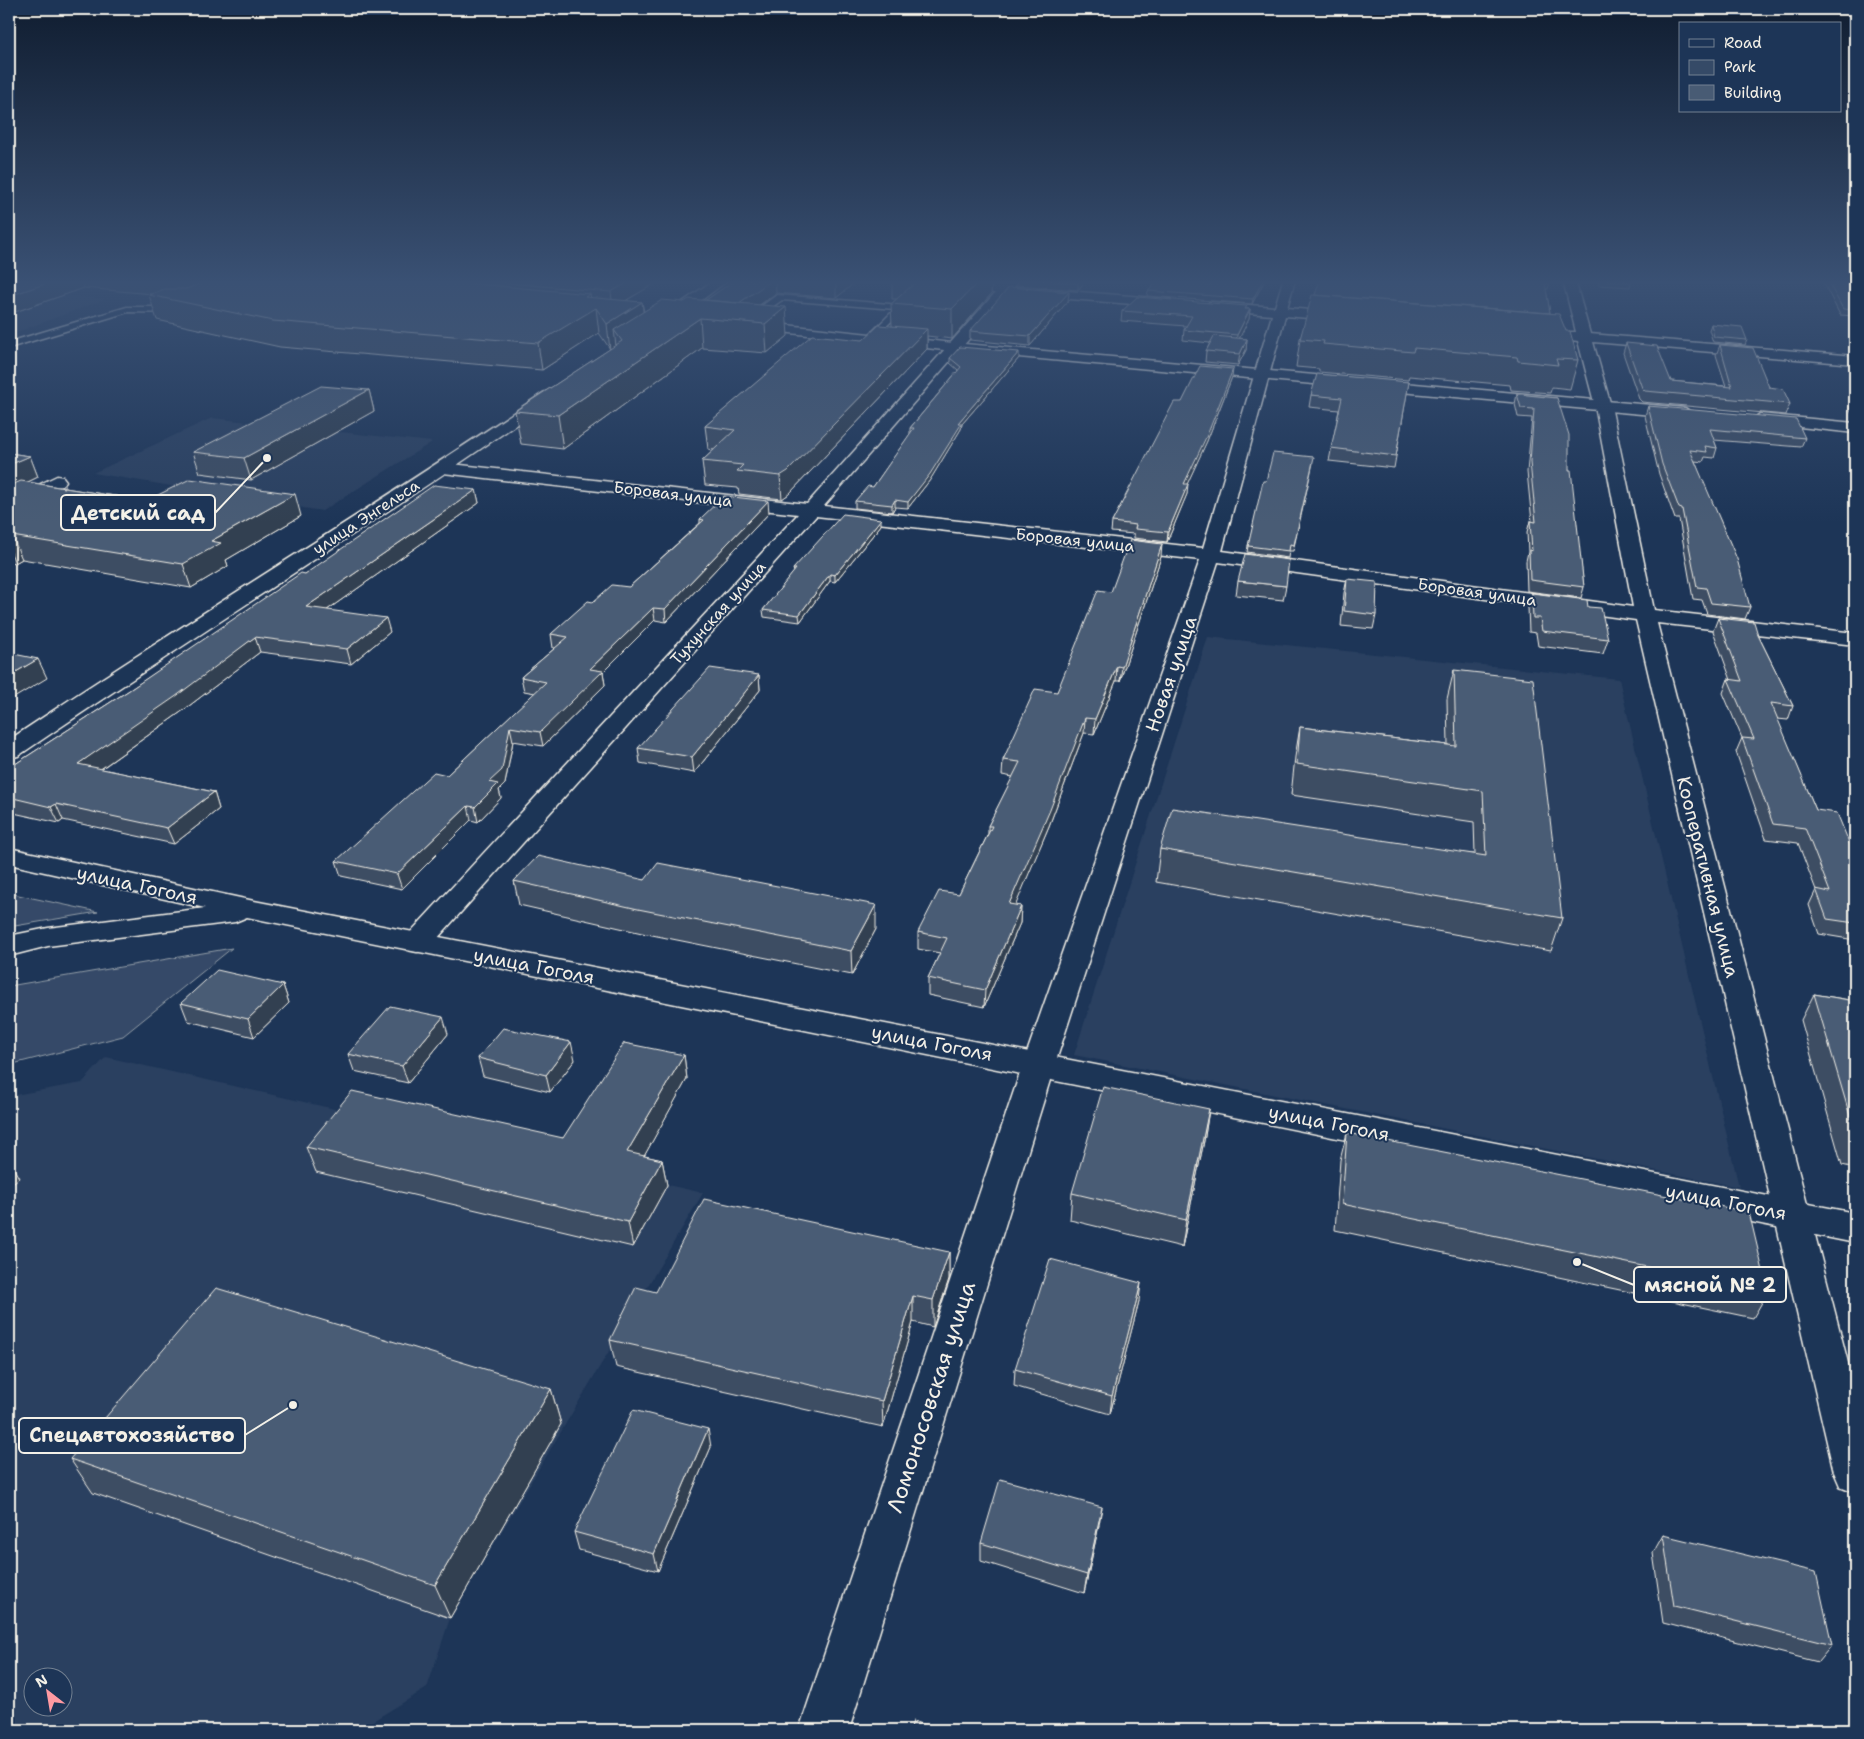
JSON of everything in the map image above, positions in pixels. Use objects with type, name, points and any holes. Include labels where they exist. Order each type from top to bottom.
[{"type":"street","name":"Тухунская улица","points":[[417,943],[811,510],[941,361]]},
{"type":"street","points":[[1109,361],[1700,414]]},
{"type":"street","name":"Новая улица","points":[[1039,1064],[1211,555],[1266,361]]},
{"type":"street","name":"Кооперативная улица","points":[[1592,361],[1603,406],[1645,615],[1855,1472]]},
{"type":"street","name":"улица Энгельса","points":[[9,751],[136,665],[443,468],[561,388]]},
{"type":"street","points":[[1749,418],[1855,428]]},
{"type":"street","name":"Боровая улица","points":[[443,468],[1211,555],[1645,615],[1855,639]]},
{"type":"street","points":[[9,506],[56,481]]},
{"type":"street","name":"улица Гоголя","points":[[9,856],[254,910],[417,943],[1039,1064],[1855,1228]]},
{"type":"street","points":[[9,946],[48,937],[254,910]]},
{"type":"street","name":"Ломоносовская улица","points":[[824,1730],[1039,1064]]},
{"type":"shaded area","points":[[212,418],[432,442],[322,511],[93,473]]},
{"type":"shaded area","points":[[1208,637],[1619,679],[1739,1187],[1074,1055]]},
{"type":"shaded area","points":[[106,1057],[703,1193],[450,1618],[427,1688],[358,1730],[9,1730],[9,1096],[82,1083]]},
{"type":"green space","points":[[9,893],[98,912],[9,927]]},
{"type":"green space","points":[[232,948],[123,1036],[9,1065],[9,986]]},
{"type":"building","points":[[591,361],[637,361],[558,415],[515,411]]},
{"type":"building","points":[[781,361],[896,361],[788,471],[780,476],[737,471],[743,465],[702,461],[735,430],[705,426]]},
{"type":"building","points":[[954,361],[1011,361],[958,423],[962,423],[930,474],[908,502],[895,500],[892,505],[855,501],[868,486],[873,487],[914,428],[910,428],[961,367]]},
{"type":"building","points":[[1520,361],[1557,361],[1558,365]]},
{"type":"building","points":[[1632,361],[1663,361],[1671,381],[1732,387],[1725,361],[1758,361],[1769,387],[1783,389],[1790,404],[1645,391],[1642,388]]},
{"type":"building","points":[[1200,366],[1233,369],[1208,433],[1184,484],[1188,484],[1168,532],[1135,529],[1136,525],[1112,522],[1174,402],[1182,402]]},
{"type":"building","points":[[1317,374],[1409,382],[1396,456],[1331,448],[1342,398],[1311,395]]},
{"type":"building","points":[[321,386],[369,390],[244,458],[193,452]]},
{"type":"building","points":[[1517,394],[1557,398],[1569,435],[1569,470],[1571,470],[1584,587],[1530,580],[1529,550],[1532,551],[1530,521],[1536,522],[1530,462],[1534,409],[1521,408]]},
{"type":"building","points":[[1648,406],[1796,419],[1805,438],[1710,429],[1717,448],[1705,446],[1707,452],[1690,450],[1737,559],[1750,607],[1711,603],[1706,588],[1697,587],[1682,509],[1679,508],[1662,464]]},
{"type":"building","points":[[9,453],[30,456],[9,465]]},
{"type":"building","points":[[1273,453],[1314,457],[1294,545],[1290,544],[1289,551],[1248,546],[1263,481],[1266,481]]},
{"type":"building","points":[[190,479],[295,494],[211,541],[221,543],[183,564],[12,536],[9,538],[9,486],[21,481],[146,501]]},
{"type":"building","points":[[434,485],[476,490],[306,607],[386,618],[347,649],[255,637],[175,697],[78,764],[214,792],[167,828],[56,804],[51,807],[9,797],[9,768],[131,689],[301,573],[305,574]]},
{"type":"building","points":[[724,496],[768,501],[665,609],[653,608],[590,669],[603,671],[540,732],[510,727],[502,770],[489,782],[498,784],[475,807],[468,806],[397,874],[336,861],[434,772],[447,775],[546,682],[521,677],[568,637],[551,634],[588,601],[593,602],[612,585],[629,587],[704,520],[700,519]]},
{"type":"building","points":[[843,514],[881,519],[835,575],[830,574],[799,615],[763,610],[796,569],[793,569]]},
{"type":"building","points":[[1130,540],[1162,544],[1122,667],[1117,666],[1095,719],[1085,718],[1050,810],[1009,904],[1021,906],[985,990],[928,978],[947,938],[918,932],[939,891],[959,894],[992,826],[988,826],[1020,762],[1003,760],[1035,689],[1057,692],[1098,590],[1111,592]]},
{"type":"building","points":[[1245,554],[1289,560],[1286,586],[1238,581]]},
{"type":"building","points":[[1347,579],[1377,582],[1376,615],[1344,611]]},
{"type":"building","points":[[1532,593],[1587,600],[1588,607],[1601,608],[1608,639],[1542,631],[1540,618],[1533,618]]},
{"type":"building","points":[[1718,618],[1754,622],[1758,635],[1793,706],[1771,703],[1816,810],[1837,813],[1855,857],[1855,923],[1827,919],[1816,889],[1830,892],[1805,828],[1773,824],[1742,738],[1754,739],[1728,679],[1742,681]]},
{"type":"building","points":[[9,653],[38,659],[9,676]]},
{"type":"building","points":[[710,668],[759,675],[692,757],[638,748]]},
{"type":"building","points":[[1454,670],[1533,679],[1562,918],[1160,849],[1172,808],[1486,856],[1483,791],[1297,764],[1300,727],[1456,746]]},
{"type":"building","points":[[538,856],[645,880],[658,863],[876,905],[851,951],[638,909],[514,881]]},
{"type":"building","points":[[217,970],[283,985],[248,1019],[181,1003]]},
{"type":"building","points":[[1814,994],[1855,1001],[1855,1133]]},
{"type":"building","points":[[390,1006],[443,1017],[402,1066],[348,1054]]},
{"type":"building","points":[[503,1028],[571,1042],[546,1075],[478,1058]]},
{"type":"building","points":[[624,1043],[684,1055],[627,1152],[662,1160],[628,1222],[306,1147],[352,1091],[563,1138]]},
{"type":"building","points":[[1103,1087],[1209,1109],[1186,1220],[1072,1193]]},
{"type":"building","points":[[1347,1133],[1749,1212],[1768,1292],[1342,1204]]},
{"type":"building","points":[[704,1199],[949,1252],[933,1300],[913,1296],[882,1401],[610,1340],[636,1287],[656,1292]]},
{"type":"building","points":[[1050,1259],[1141,1283],[1112,1396],[1015,1369]]},
{"type":"building","points":[[216,1288],[551,1389],[435,1585],[70,1459]]},
{"type":"building","points":[[633,1410],[708,1429],[654,1554],[574,1532]]},
{"type":"building","points":[[1000,1479],[1102,1507],[1087,1575],[981,1543]]},
{"type":"building","points":[[1663,1535],[1816,1572],[1832,1645],[1674,1606]]},
{"type":"building","points":[[913,1721],[941,1730],[910,1730]]},
{"type":"place","name":"Детский сад","points":[[267,458]]},
{"type":"place","name":"мясной № 2","points":[[1577,1262]]},
{"type":"place","name":"Спецавтохозяйство","points":[[293,1405]]}]
